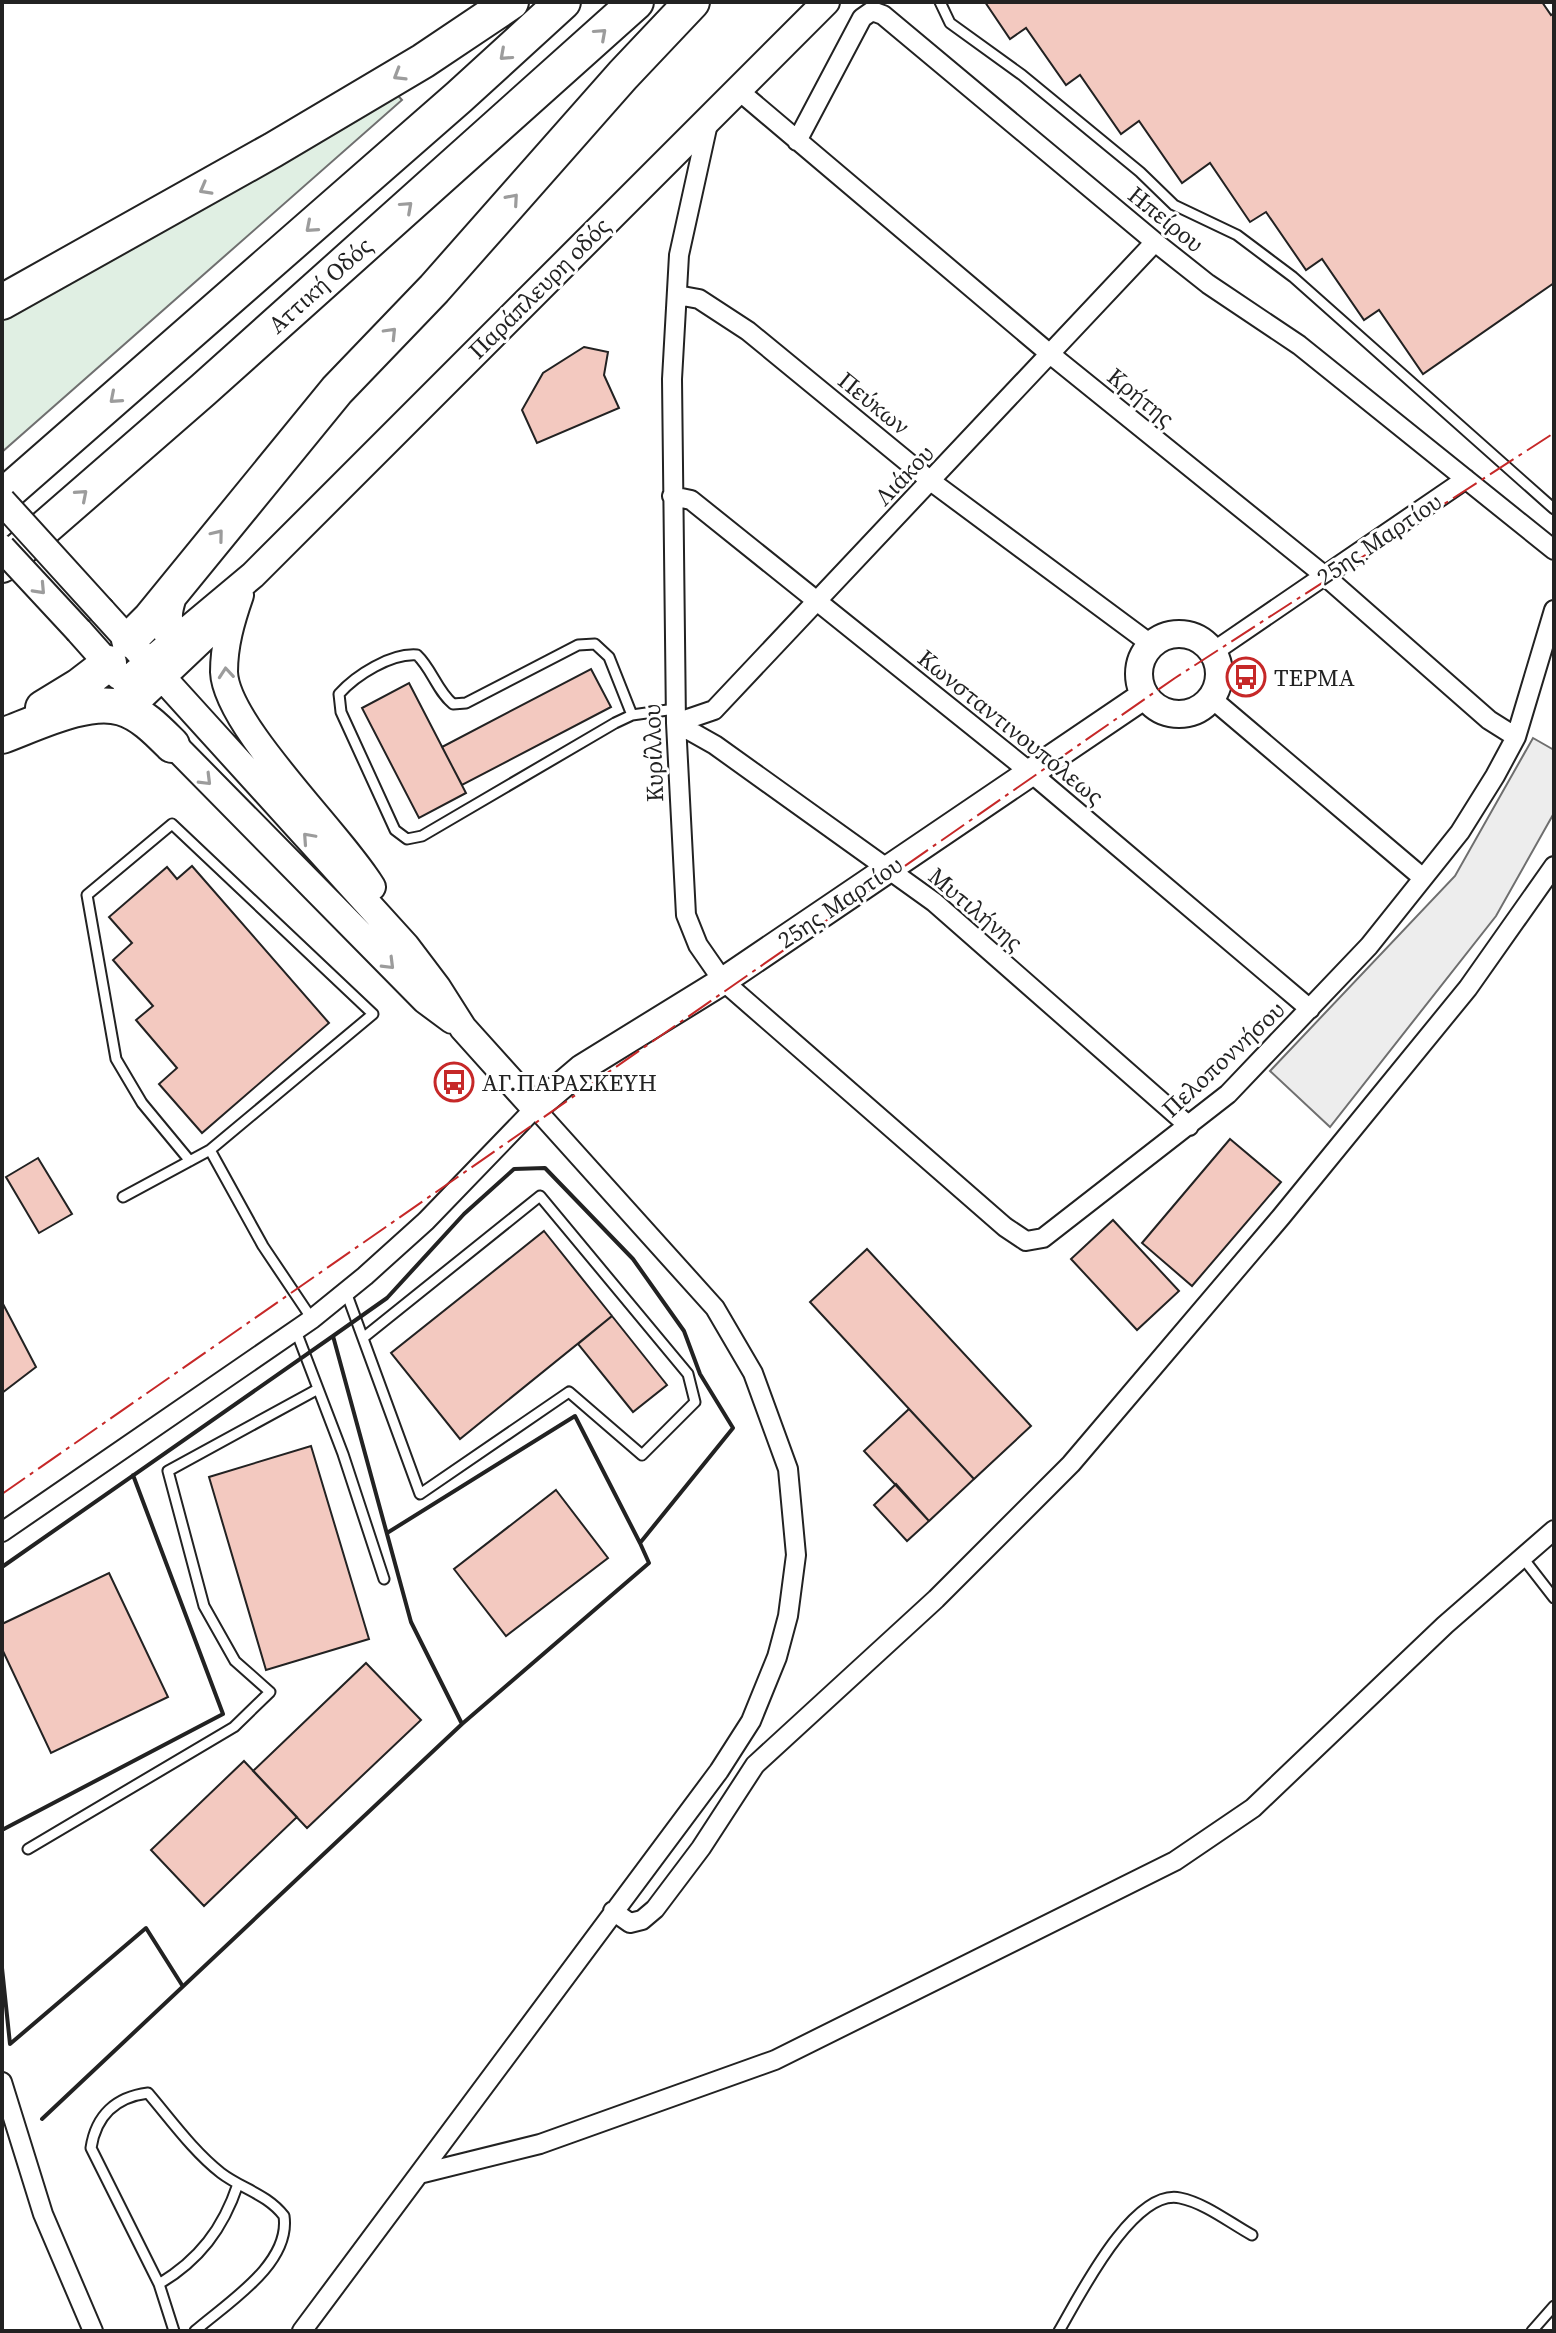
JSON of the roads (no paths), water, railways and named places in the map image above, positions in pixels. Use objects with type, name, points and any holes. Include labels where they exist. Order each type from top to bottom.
[{"type":"highway","points":[[2,302],[287,142],[423,61],[511,2]]},
{"type":"highway","name":"Αττική Οδός","points":[[2,499],[563,2]]},
{"type":"highway","name":"Αττική Οδός","points":[[2,565],[636,2]]},
{"type":"highway","points":[[2,735],[79,686],[136,670],[169,596],[337,390],[434,289],[623,75],[692,2]]},
{"type":"highway","points":[[169,596],[164,618],[177,639]]},
{"type":"highway","points":[[2,735],[85,707],[108,705],[136,714],[172,745]]},
{"type":"street","name":"Παράπλευρη οδός","points":[[136,670],[246,585],[709,116],[826,2]]},
{"type":"street","name":"Ηπείρου","points":[[797,141],[862,18],[872,11],[883,15],[1155,242],[1208,284],[1299,345],[1554,550]]},
{"type":"street","name":"Κρήτης","points":[[738,90],[1050,354],[1325,576],[1489,720],[1516,737]]},
{"type":"street","name":"Κυρίλλου","points":[[709,116],[679,255],[672,379],[676,716],[686,915],[698,945],[723,981],[1005,1227],[1026,1241]]},
{"type":"street","name":"Λιάκου","points":[[676,716],[714,710],[1155,242]]},
{"type":"street","name":"Πεύκων","points":[[677,295],[699,299],[748,331],[932,482],[1152,645]]},
{"type":"street","name":"25ης Μαρτίου","points":[[1213,652],[1466,479]]},
{"type":"street","name":"Κωνσταντινουπόλεως","points":[[672,496],[691,500],[1030,772],[1310,1009]]},
{"type":"street","points":[[2,499],[102,611],[136,670],[172,745],[425,1000],[463,1028]]},
{"type":"street","points":[[2,548],[79,631],[136,670],[406,946]]},
{"type":"street","points":[[246,585],[227,634],[224,675],[231,700],[245,724],[352,859],[406,946],[463,1028],[715,1308],[753,1373],[788,1469],[796,1555],[788,1616],[777,1657],[751,1721],[719,1771],[302,2331]]},
{"type":"street","name":"Παράπλευρη οδός","points":[[136,670],[216,626],[246,585]]},
{"type":"street","name":"Πελοποννήσου","points":[[1026,1241],[1043,1238],[1228,1094],[1369,946],[1460,832],[1516,737],[1554,610]]},
{"type":"street","points":[[1184,634],[1201,640],[1213,652],[1219,667],[1218,683],[1211,698],[1196,710],[1177,714],[1159,709],[1145,695],[1139,678],[1141,660],[1152,645],[1167,635],[1184,634]]},
{"type":"street","name":"25ης Μαρτίου","points":[[535,1108],[582,1068],[723,981],[1145,695]]},
{"type":"street","points":[[1211,698],[1423,878]]},
{"type":"street","name":"Μυτιλήνης","points":[[676,716],[934,902],[1189,1126]]},
{"type":"street","points":[[613,1911],[630,1923],[642,1920],[655,1909],[701,1848],[755,1765],[936,1599],[1071,1464],[1281,1217],[1468,988],[1554,866]]},
{"type":"street","points":[[2,1532],[296,1331],[346,1292],[426,1221],[535,1108]]},
{"type":"street","points":[[419,2174],[540,2144],[775,2060],[1175,1861],[1253,1808],[1445,1625],[1554,1530]]},
{"type":"street","points":[[2,2082],[43,2214],[93,2331]]},
{"type":"lane","points":[[940,2],[950,23],[1022,75],[1140,172],[1174,205],[1237,235],[1293,277],[1554,509]]},
{"type":"lane","points":[[632,715],[609,657],[595,644],[578,645],[466,703],[453,704],[444,696],[426,663],[417,655],[403,654],[350,682],[339,694],[341,712],[395,830],[407,839],[422,836],[632,715],[676,716]]},
{"type":"lane","points":[[123,1197],[190,1161],[210,1150],[373,1014],[172,824],[87,895],[116,1059],[142,1103],[190,1161]]},
{"type":"lane","points":[[210,1150],[263,1246],[312,1319]]},
{"type":"lane","points":[[346,1292],[420,1494],[569,1392],[642,1455],[695,1402],[688,1374],[540,1196],[363,1338]]},
{"type":"lane","points":[[296,1331],[343,1454],[384,1579]]},
{"type":"lane","points":[[28,1849],[234,1727],[270,1692],[235,1661],[204,1606],[168,1471],[318,1389]]},
{"type":"lane","points":[[1523,1558],[1554,1598]]},
{"type":"lane","points":[[174,2331],[159,2284],[91,2148],[103,2115],[122,2099],[148,2093],[220,2172],[268,2199],[284,2216],[281,2246],[266,2269],[195,2331]]},
{"type":"lane","points":[[159,2284],[188,2264],[212,2239],[223,2222],[238,2184]]},
{"type":"lane","points":[[1059,2331],[1103,2256],[1141,2212],[1156,2201],[1178,2197],[1197,2204],[1252,2235]]},
{"type":"lane","points":[[1532,2331],[1554,2306]]},
{"type":"place","name":"ΤΕΡΜΑ","points":[[1246,677]]},
{"type":"place","name":"ΑΓ.ΠΑΡΑΣΚΕΥΗ","points":[[454,1082]]}]
